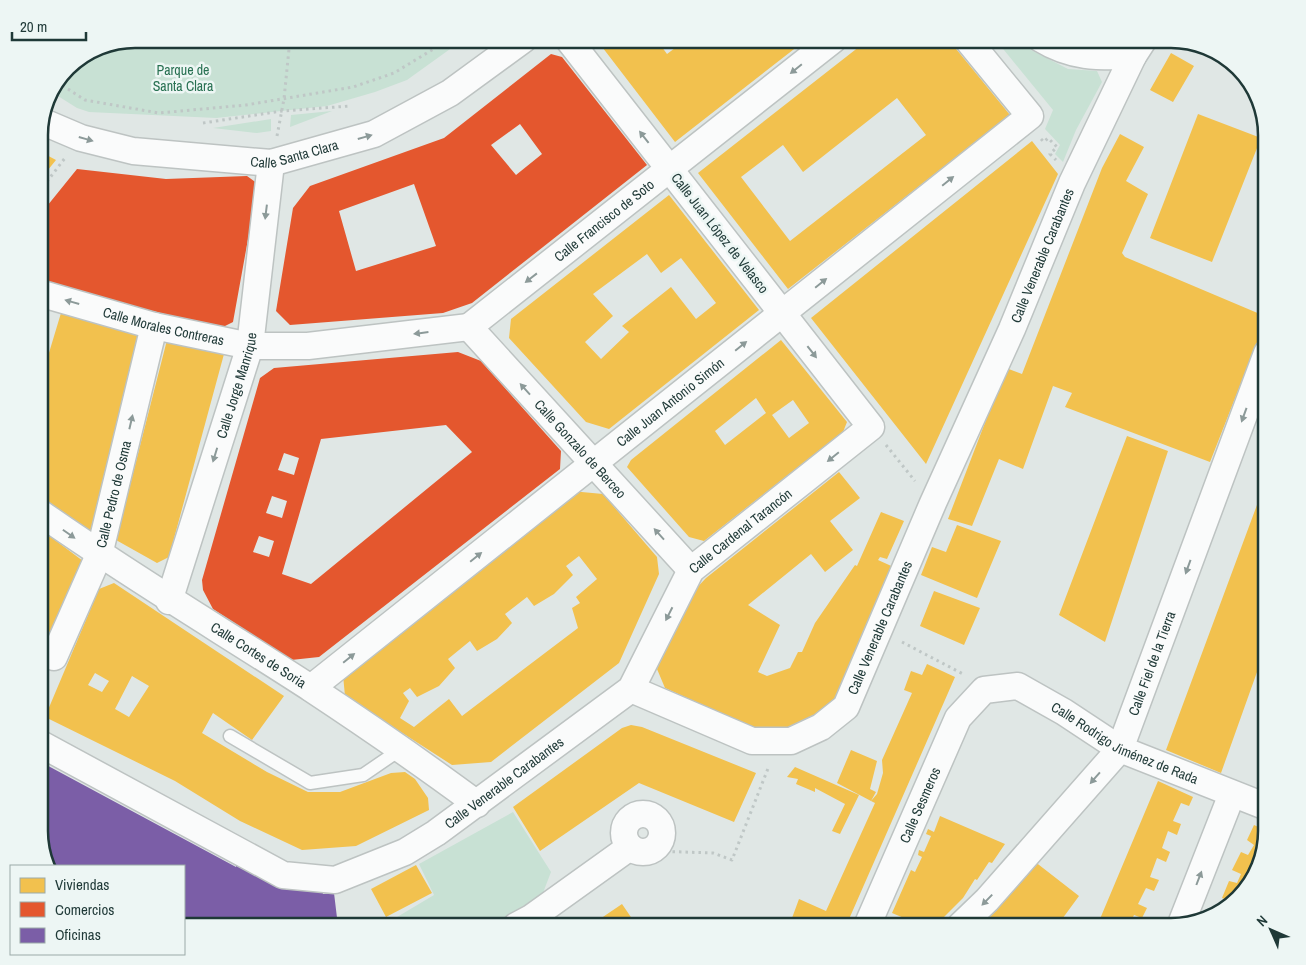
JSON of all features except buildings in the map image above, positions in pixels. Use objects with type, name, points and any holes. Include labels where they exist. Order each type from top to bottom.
[{"type":"street","name":"Calle Santa Clara","points":[[49,124],[81,138],[134,151],[271,163],[374,134],[450,93],[512,48]]},
{"type":"street","name":"Calle Juan López de Velasco","points":[[575,48],[871,427]]},
{"type":"street","name":"Calle Francisco de Soto","points":[[469,327],[823,48]]},
{"type":"street","points":[[974,48],[1033,124]]},
{"type":"street","points":[[1057,48],[1095,57],[1135,48]]},
{"type":"street","name":"Calle Venerable Carabantes","points":[[48,748],[240,850],[283,875],[335,880],[370,868],[405,852],[477,804],[631,689],[752,741],[791,741],[821,727],[846,707],[933,503],[1012,329],[1072,183],[1139,48]]},
{"type":"street","name":"Calle Juan Antonio Simón","points":[[311,688],[782,313],[1033,124]]},
{"type":"street","name":"Calle Jorge Manrique","points":[[170,601],[250,346],[271,163]]},
{"type":"street","name":"Calle Morales Contreras","points":[[48,296],[154,326],[250,346],[308,346],[469,327]]},
{"type":"street","name":"Calle Pedro de Osma","points":[[54,657],[99,555],[154,326]]},
{"type":"street","name":"Calle Gonzalo de Berceo","points":[[469,327],[692,570]]},
{"type":"street","name":"Calle Fiel de la Tierra","points":[[968,918],[987,900],[1120,749],[1258,377]]},
{"type":"street","name":"Calle Cardenal Tarancón","points":[[631,689],[692,570],[871,427]]},
{"type":"street","name":"Calle Cortes de Soria","points":[[48,518],[99,555],[170,601],[311,688],[401,749],[477,804]]},
{"type":"street","name":"Calle Rodrigo Jiménez de Rada","points":[[984,690],[1018,686],[1064,712],[1120,749],[1258,804]]},
{"type":"street","name":"Calle Sesmeros","points":[[870,918],[958,718],[984,690]]},
{"type":"street","points":[[1184,917],[1232,794]]},
{"type":"street","points":[[531,918],[640,849]]},
{"type":"lane","points":[[230,736],[310,783],[363,775],[401,749]]},
{"type":"path","points":[[282,110],[289,48]]},
{"type":"path","points":[[62,86],[85,100],[159,113],[246,105],[353,87],[394,73],[435,48]]},
{"type":"path","points":[[203,123],[282,110],[350,106]]},
{"type":"path","points":[[1033,124],[1044,142],[1048,138],[1057,147],[1050,154],[1060,165]]},
{"type":"path","points":[[48,180],[81,138]]},
{"type":"path","points":[[871,427],[933,503]]},
{"type":"path","points":[[894,638],[963,673]]},
{"type":"path","points":[[640,849],[713,853],[732,860],[770,768]]},
{"type":"green space","name":"Parque de Santa Clara","points":[[123,48],[451,48],[407,80],[375,92],[327,106],[216,118],[89,112],[77,108],[57,95],[65,82],[77,69],[91,59]]},
{"type":"green space","points":[[1002,48],[1029,48],[1068,69],[1097,71],[1102,82],[1076,130],[1063,162],[1055,154],[1060,145],[1045,129],[1053,110]]},
{"type":"green space","points":[[332,111],[290,127],[291,115]]},
{"type":"green space","points":[[271,119],[271,131],[257,133],[213,128]]},
{"type":"green space","points":[[513,812],[551,872],[541,898],[523,912],[511,918],[395,918],[434,895],[419,864]]}]
